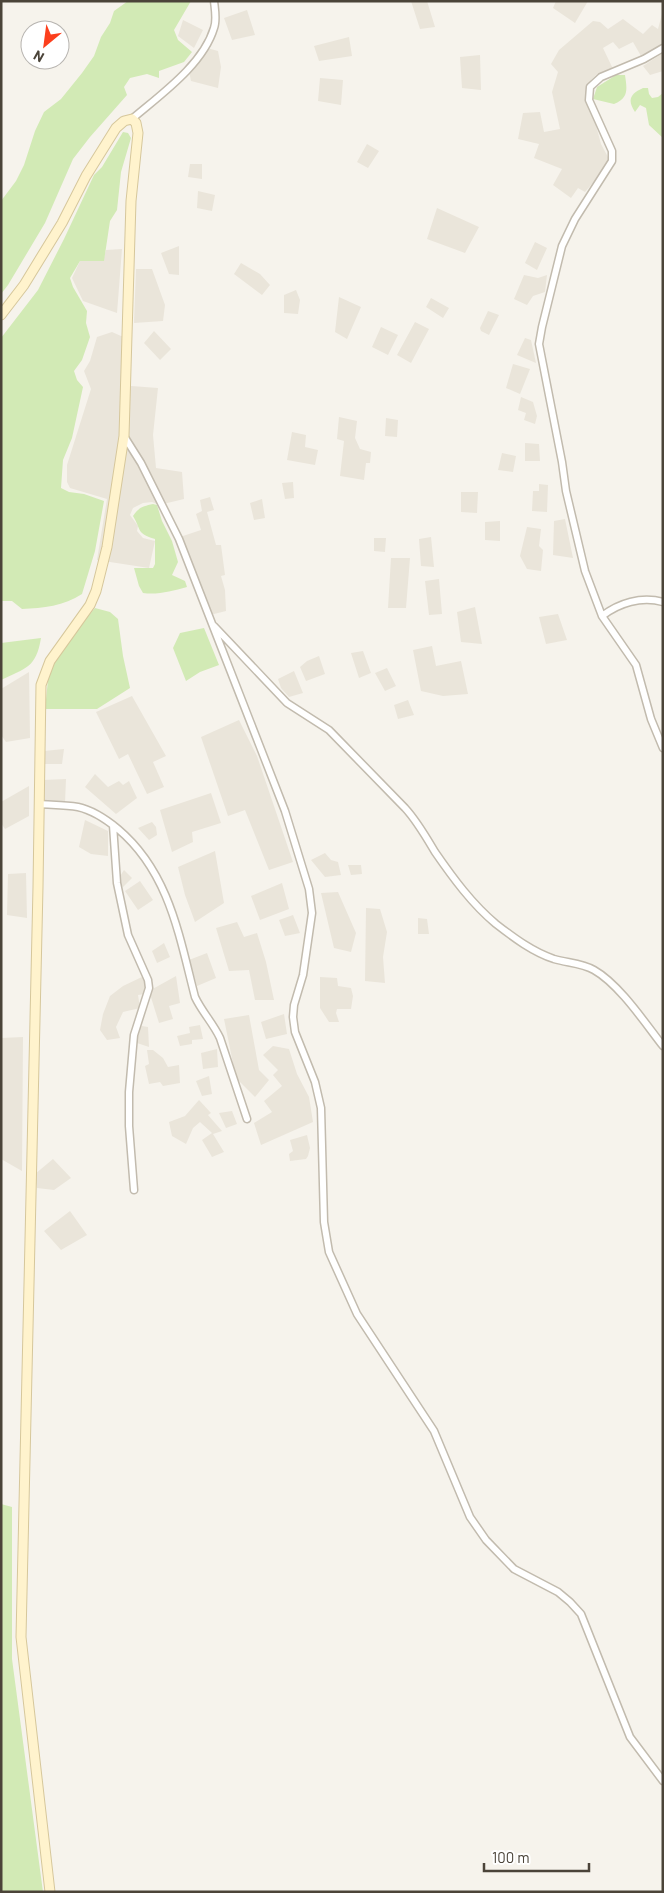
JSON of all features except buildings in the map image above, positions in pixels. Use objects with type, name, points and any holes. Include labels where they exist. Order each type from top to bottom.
[{"type":"main road","points":[[1,315],[24,285],[62,223],[86,176],[116,128],[124,121],[132,119],[136,123],[138,133],[130,201],[124,436],[107,547],[96,591],[90,605],[50,661],[41,686],[21,1637],[50,1892]]},
{"type":"street","points":[[132,119],[176,82],[204,49],[215,26],[214,1]]},
{"type":"street","points":[[663,48],[644,59],[601,77],[590,87],[589,100],[612,152],[612,161],[574,219],[562,246],[539,344],[566,492],[585,571],[602,616],[636,665],[651,718],[663,748]]},
{"type":"street","points":[[124,436],[141,464],[178,538],[285,811],[309,889],[312,913],[303,975],[294,1005],[293,1017],[295,1032],[315,1082],[320,1108],[324,1222],[329,1252],[358,1314],[434,1431],[470,1517],[486,1540],[514,1570],[558,1592],[581,1614],[630,1737],[663,1782]]},
{"type":"street","points":[[602,616],[612,608],[628,602],[646,600],[663,602]]},
{"type":"street","points":[[212,623],[287,703],[328,730],[405,808],[416,820],[436,854],[468,896],[494,922],[516,940],[538,952],[554,959],[580,964],[602,975],[614,986],[663,1046]]},
{"type":"street","points":[[39,804],[79,807],[99,816],[134,842],[145,857],[162,886],[174,916],[195,997],[220,1038],[247,1119]]},
{"type":"street","points":[[113,825],[117,883],[128,935],[148,980],[149,988],[134,1035],[129,1092],[129,1126],[134,1190]]},
{"type":"shaded area","points":[[411,1],[427,1],[435,27],[420,29]]},
{"type":"shaded area","points":[[556,1],[588,1],[575,23],[553,8]]},
{"type":"shaded area","points":[[247,10],[255,35],[232,40],[224,18]]},
{"type":"shaded area","points":[[662,14],[663,43],[659,47],[641,56],[633,42],[619,49],[613,42],[603,48],[613,69],[596,75],[591,80],[587,92],[601,144],[609,159],[603,171],[585,192],[578,188],[571,198],[553,185],[562,169],[534,158],[539,144],[518,139],[523,113],[540,112],[544,132],[560,129],[552,92],[558,72],[551,64],[559,50],[593,21],[600,22],[608,29],[623,19],[643,34],[652,25],[658,29]]},
{"type":"shaded area","points":[[183,20],[203,30],[194,48],[178,36]]},
{"type":"shaded area","points":[[349,37],[352,56],[319,61],[314,46]]},
{"type":"shaded area","points":[[207,48],[218,51],[221,67],[218,88],[191,81],[189,71],[203,58]]},
{"type":"shaded area","points":[[663,53],[663,71],[650,75],[643,66]]},
{"type":"shaded area","points":[[480,55],[481,90],[462,88],[460,57]]},
{"type":"shaded area","points":[[320,78],[343,80],[341,105],[318,101]]},
{"type":"shaded area","points":[[367,144],[379,151],[368,168],[357,162]]},
{"type":"shaded area","points":[[190,164],[202,164],[202,179],[188,177]]},
{"type":"shaded area","points":[[198,191],[215,195],[212,211],[197,208]]},
{"type":"shaded area","points":[[437,208],[479,227],[465,253],[427,239]]},
{"type":"shaded area","points":[[535,242],[547,248],[537,270],[525,263]]},
{"type":"shaded area","points":[[179,246],[179,275],[169,274],[161,253]]},
{"type":"shaded area","points":[[122,249],[117,313],[83,301],[72,278],[80,261],[103,261],[106,250]]},
{"type":"shaded area","points":[[241,263],[260,274],[270,285],[262,295],[234,274]]},
{"type":"shaded area","points":[[136,269],[152,269],[165,305],[163,321],[134,323]]},
{"type":"shaded area","points":[[524,275],[538,278],[547,275],[545,292],[533,296],[527,305],[514,299]]},
{"type":"shaded area","points":[[296,290],[300,300],[298,314],[284,313],[284,295]]},
{"type":"shaded area","points":[[339,297],[361,307],[347,339],[335,332]]},
{"type":"shaded area","points":[[431,298],[449,308],[443,318],[426,307]]},
{"type":"shaded area","points":[[488,311],[499,315],[489,335],[481,331],[480,328]]},
{"type":"shaded area","points":[[415,322],[429,329],[411,363],[397,355]]},
{"type":"shaded area","points":[[381,327],[398,335],[388,355],[372,347]]},
{"type":"shaded area","points":[[154,331],[171,349],[160,360],[144,343]]},
{"type":"shaded area","points":[[112,332],[121,336],[131,336],[131,386],[158,388],[153,435],[156,468],[182,472],[184,499],[159,505],[152,502],[143,503],[133,508],[130,515],[138,526],[137,531],[143,538],[155,541],[149,568],[97,560],[107,499],[70,488],[67,482],[67,465],[91,389],[84,371],[90,361],[97,337]]},
{"type":"shaded area","points":[[525,338],[531,340],[536,363],[517,355]]},
{"type":"shaded area","points":[[513,364],[530,369],[520,394],[506,388]]},
{"type":"shaded area","points":[[521,397],[533,402],[537,416],[535,424],[524,420],[526,413],[518,410]]},
{"type":"shaded area","points":[[339,417],[357,421],[355,438],[360,449],[371,452],[370,463],[366,463],[364,480],[340,476],[344,441],[337,439]]},
{"type":"shaded area","points":[[386,418],[398,420],[397,437],[385,436]]},
{"type":"shaded area","points":[[292,432],[306,435],[305,447],[318,450],[315,465],[287,460]]},
{"type":"shaded area","points":[[525,443],[539,444],[540,461],[525,461]]},
{"type":"shaded area","points":[[502,453],[516,456],[513,472],[498,470]]},
{"type":"shaded area","points":[[293,482],[294,498],[285,499],[282,483]]},
{"type":"shaded area","points":[[539,484],[548,485],[547,512],[532,511],[533,491],[539,491]]},
{"type":"shaded area","points":[[461,492],[478,492],[477,513],[461,512]]},
{"type":"shaded area","points":[[210,497],[214,510],[207,512],[216,545],[221,545],[225,575],[221,576],[225,590],[226,611],[210,615],[180,537],[201,530],[196,514],[202,511],[200,500]]},
{"type":"shaded area","points":[[262,499],[265,518],[254,520],[250,503]]},
{"type":"shaded area","points":[[565,519],[573,558],[553,555],[554,521]]},
{"type":"shaded area","points":[[500,521],[500,541],[485,540],[485,522]]},
{"type":"shaded area","points":[[527,527],[541,529],[539,546],[543,550],[541,571],[527,569],[520,556]]},
{"type":"shaded area","points":[[431,537],[434,567],[421,566],[419,539]]},
{"type":"shaded area","points":[[374,538],[386,538],[385,552],[374,551]]},
{"type":"shaded area","points":[[391,558],[410,558],[406,608],[388,608]]},
{"type":"shaded area","points":[[439,579],[442,614],[429,615],[425,581]]},
{"type":"shaded area","points":[[475,607],[482,644],[461,642],[457,612]]},
{"type":"shaded area","points":[[558,614],[567,640],[546,644],[539,617]]},
{"type":"shaded area","points":[[432,646],[436,666],[461,661],[468,694],[443,696],[421,691],[413,650]]},
{"type":"shaded area","points":[[363,651],[371,673],[359,678],[351,653]]},
{"type":"shaded area","points":[[319,656],[325,674],[306,681],[300,667],[307,661]]},
{"type":"shaded area","points":[[387,668],[396,686],[385,691],[375,673]]},
{"type":"shaded area","points":[[294,671],[303,693],[289,697],[281,688],[278,679]]},
{"type":"shaded area","points":[[29,672],[30,738],[6,742],[1,735],[1,689]]},
{"type":"shaded area","points":[[132,696],[166,756],[153,762],[164,787],[147,794],[128,754],[119,759],[96,712]]},
{"type":"shaded area","points":[[408,700],[414,715],[398,719],[394,705]]},
{"type":"shaded area","points":[[239,720],[257,756],[293,862],[269,870],[245,810],[228,816],[201,737]]},
{"type":"shaded area","points":[[64,749],[62,764],[45,764],[44,751]]},
{"type":"shaded area","points":[[95,774],[108,787],[119,781],[123,785],[129,781],[137,798],[116,814],[85,787]]},
{"type":"shaded area","points":[[66,779],[65,803],[43,801],[43,780]]},
{"type":"shaded area","points":[[29,786],[29,816],[5,829],[1,823],[1,802]]},
{"type":"shaded area","points":[[211,793],[221,823],[192,832],[193,842],[172,852],[160,810]]},
{"type":"shaded area","points":[[85,820],[108,831],[108,856],[91,854],[79,847]]},
{"type":"shaded area","points":[[152,822],[156,827],[157,835],[149,840],[138,828]]},
{"type":"shaded area","points":[[215,851],[224,903],[195,922],[185,895],[178,867]]},
{"type":"shaded area","points":[[325,853],[331,860],[338,862],[341,875],[325,877],[311,860]]},
{"type":"shaded area","points":[[348,865],[361,865],[362,874],[351,875]]},
{"type":"shaded area","points":[[124,870],[132,878],[123,887],[117,881]]},
{"type":"shaded area","points":[[26,873],[27,918],[7,915],[8,874]]},
{"type":"shaded area","points":[[140,881],[153,900],[138,910],[125,891]]},
{"type":"shaded area","points":[[282,883],[289,909],[260,920],[251,896]]},
{"type":"shaded area","points":[[338,892],[356,933],[351,952],[334,948],[321,893]]},
{"type":"shaded area","points":[[366,908],[380,909],[387,932],[383,957],[385,983],[365,981]]},
{"type":"shaded area","points":[[293,915],[300,933],[285,936],[279,920]]},
{"type":"shaded area","points":[[418,918],[427,919],[429,934],[418,934]]},
{"type":"shaded area","points":[[237,922],[244,937],[257,933],[266,962],[274,1000],[255,1000],[249,970],[229,971],[216,928]]},
{"type":"shaded area","points":[[164,943],[170,957],[157,963],[152,951]]},
{"type":"shaded area","points":[[207,953],[216,978],[197,986],[189,960]]},
{"type":"shaded area","points":[[144,976],[148,988],[145,994],[138,995],[140,1008],[123,1012],[116,1027],[120,1038],[107,1040],[100,1030],[103,1014],[110,996],[123,986]]},
{"type":"shaded area","points":[[176,976],[180,1003],[169,1006],[173,1019],[159,1023],[149,991]]},
{"type":"shaded area","points":[[320,977],[337,978],[338,986],[351,988],[353,996],[351,1009],[337,1009],[336,1013],[339,1022],[329,1022],[320,1008]]},
{"type":"shaded area","points":[[284,1014],[287,1034],[266,1039],[261,1022]]},
{"type":"shaded area","points":[[249,1015],[259,1070],[269,1080],[255,1097],[236,1078],[224,1019]]},
{"type":"shaded area","points":[[200,1025],[203,1039],[192,1040],[192,1044],[180,1046],[177,1036],[190,1033],[189,1027]]},
{"type":"shaded area","points":[[142,1026],[148,1027],[149,1047],[134,1042],[138,1029]]},
{"type":"shaded area","points":[[23,1037],[22,1171],[1,1159],[1,1038]]},
{"type":"shaded area","points":[[273,1046],[289,1049],[297,1074],[309,1097],[313,1122],[261,1145],[254,1123],[272,1112],[264,1101],[282,1086],[273,1075],[278,1070],[263,1055]]},
{"type":"shaded area","points":[[217,1049],[218,1067],[203,1069],[201,1053]]},
{"type":"shaded area","points":[[147,1050],[153,1050],[163,1058],[168,1067],[179,1065],[180,1083],[163,1086],[160,1082],[149,1084],[145,1066],[149,1064]]},
{"type":"shaded area","points":[[209,1076],[212,1094],[202,1096],[196,1081]]},
{"type":"shaded area","points":[[199,1100],[211,1113],[208,1115],[222,1131],[213,1134],[224,1152],[212,1157],[202,1140],[212,1133],[200,1122],[193,1128],[186,1144],[172,1136],[169,1122],[185,1116]]},
{"type":"shaded area","points":[[232,1111],[237,1124],[226,1128],[219,1113]]},
{"type":"shaded area","points":[[307,1135],[310,1148],[308,1156],[306,1159],[290,1161],[289,1154],[293,1151],[290,1140]]},
{"type":"shaded area","points":[[53,1159],[71,1178],[54,1190],[37,1188],[35,1174]]},
{"type":"shaded area","points":[[70,1211],[87,1235],[61,1250],[44,1231]]},
{"type":"green space","points":[[128,1],[191,1],[174,30],[178,40],[192,52],[184,62],[159,71],[159,78],[147,74],[130,78],[124,87],[127,95],[73,159],[45,223],[1,294],[1,201],[16,181],[24,165],[35,131],[44,112],[61,99],[82,73],[94,56],[114,11]]},
{"type":"green space","points":[[616,75],[625,75],[625,96],[614,104],[593,99],[597,87]]},
{"type":"green space","points":[[643,88],[648,88],[652,98],[658,97],[663,93],[663,138],[649,125],[646,108],[640,105],[635,112],[631,104],[633,95]]},
{"type":"green space","points":[[123,132],[128,133],[131,138],[121,172],[117,210],[110,221],[104,261],[80,261],[70,278],[87,311],[86,323],[90,337],[82,360],[74,371],[77,380],[83,387],[72,438],[63,460],[61,488],[69,492],[84,494],[104,501],[95,551],[82,594],[61,604],[22,609],[12,601],[1,601],[1,338],[38,290],[94,175],[102,167]]},
{"type":"green space","points":[[153,504],[157,505],[162,521],[172,541],[178,562],[172,575],[185,581],[187,587],[165,592],[143,593],[139,586],[134,568],[153,568],[155,564],[155,539],[140,531],[133,516],[141,508]]},
{"type":"green space","points":[[95,608],[110,612],[118,619],[130,688],[97,709],[45,709],[49,670]]},
{"type":"green space","points":[[204,628],[219,665],[200,672],[186,681],[173,648],[180,633]]},
{"type":"green space","points":[[41,638],[36,656],[29,666],[1,680],[1,643]]},
{"type":"green space","points":[[1,1504],[12,1507],[12,1659],[43,1892],[1,1892]]}]
